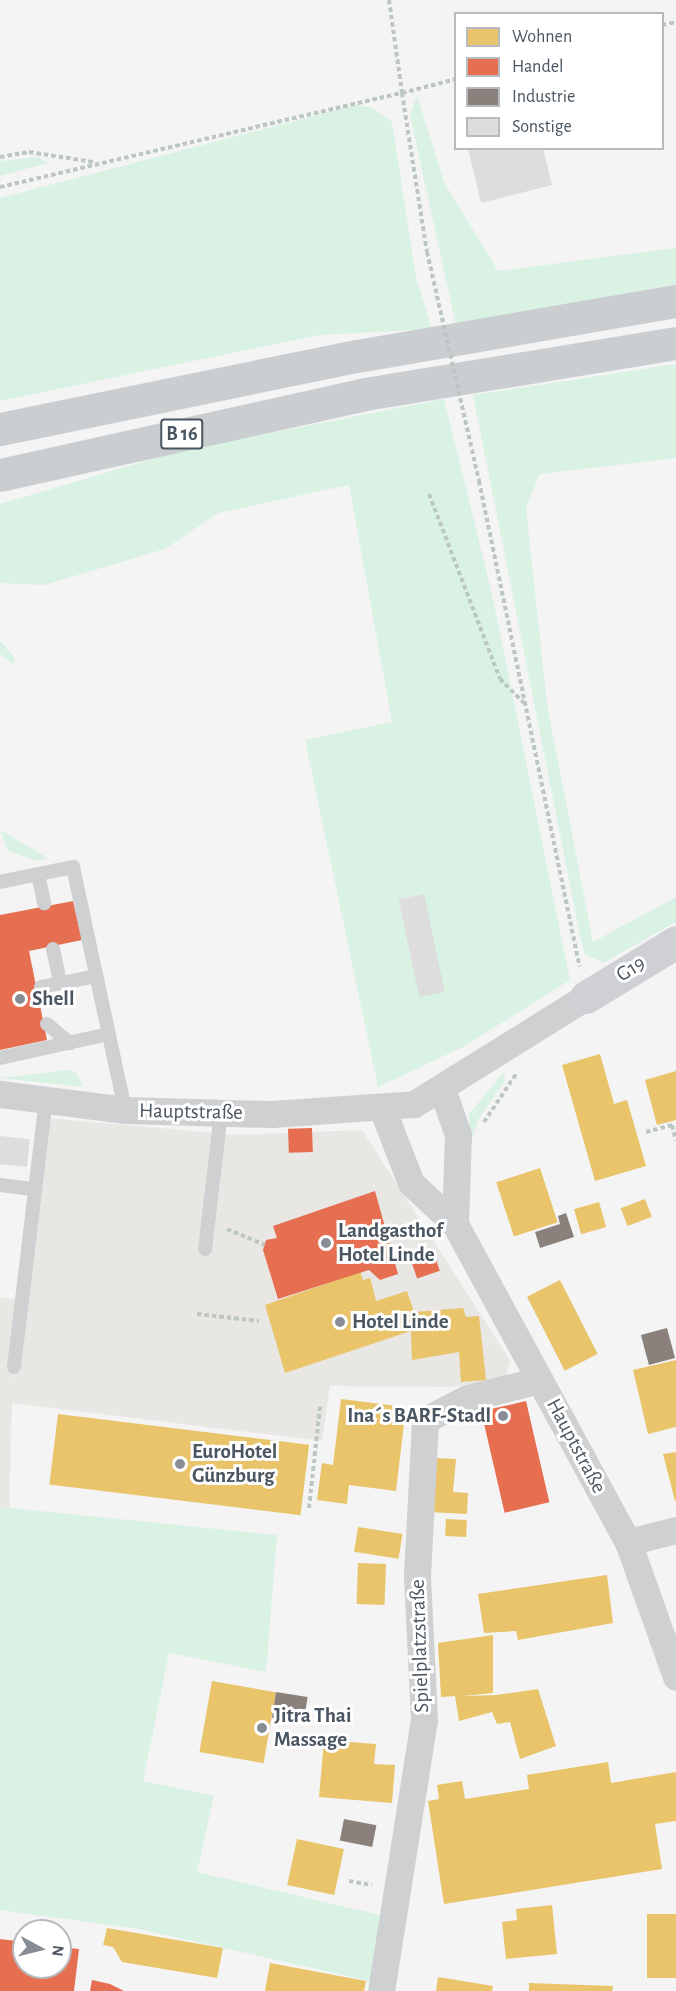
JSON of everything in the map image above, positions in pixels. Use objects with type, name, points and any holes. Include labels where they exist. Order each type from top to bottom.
[{"type":"main road","name":"B 16","points":[[0,429],[357,356],[676,301]]},
{"type":"main road","name":"B 16","points":[[0,475],[365,394],[676,343]]},
{"type":"street","name":"G19","points":[[586,997],[676,942]]},
{"type":"street","name":"Hauptstraße","points":[[0,1094],[125,1110],[221,1113],[382,1108],[414,1104],[442,1089],[586,997]]},
{"type":"street","points":[[442,1089],[458,1135],[455,1224]]},
{"type":"street","name":"Hauptstraße","points":[[382,1108],[411,1183],[455,1224],[628,1542],[676,1677]]},
{"type":"street","name":"Spielplatzstraße","points":[[381,1991],[424,1719],[417,1575],[425,1420],[467,1398],[540,1380]]},
{"type":"street","points":[[628,1542],[676,1530]]},
{"type":"lane","points":[[0,882],[73,867],[125,1110]]},
{"type":"lane","points":[[38,874],[44,903]]},
{"type":"lane","points":[[53,950],[60,983]]},
{"type":"lane","points":[[41,987],[96,976]]},
{"type":"lane","points":[[47,1024],[70,1043]]},
{"type":"lane","points":[[0,1058],[108,1034]]},
{"type":"lane","points":[[14,1367],[46,1100]]},
{"type":"lane","points":[[205,1249],[221,1113]]},
{"type":"lane","points":[[0,1185],[35,1188]]},
{"type":"path","points":[[389,0],[427,252],[479,481],[586,997]]},
{"type":"path","points":[[0,187],[97,162],[454,80]]},
{"type":"path","points":[[0,157],[29,152],[97,162]]},
{"type":"path","points":[[429,494],[500,679],[525,703]]},
{"type":"path","points":[[482,1129],[525,1066]]},
{"type":"path","points":[[646,1132],[672,1125],[676,1141]]},
{"type":"path","points":[[207,1225],[265,1245]]},
{"type":"path","points":[[197,1314],[259,1321]]},
{"type":"path","points":[[309,1508],[320,1406]]},
{"type":"shaded area","points":[[46,1118],[238,1135],[362,1130],[510,1360],[506,1377],[454,1387],[330,1386],[322,1441],[12,1403],[9,1508],[0,1507],[0,1297],[22,1300],[14,1385]]},
{"type":"green space","points":[[417,95],[444,182],[498,271],[676,248],[676,284],[456,325],[410,116]]},
{"type":"green space","points":[[356,105],[372,108],[392,122],[416,277],[432,329],[319,335],[0,401],[0,198]]},
{"type":"green space","points":[[39,157],[48,163],[0,176],[0,161]]},
{"type":"green space","points":[[676,364],[676,458],[540,474],[526,507],[547,705],[593,942],[676,897],[676,922],[603,963],[585,954],[581,940],[473,395]]},
{"type":"green space","points":[[444,399],[492,594],[570,980],[463,1047],[378,1087],[305,740],[392,722],[349,485],[218,513],[165,549],[44,585],[0,583],[0,504],[183,450]]},
{"type":"green space","points":[[0,641],[13,655],[15,665],[0,654]]},
{"type":"green space","points":[[0,830],[48,858],[37,861],[8,851]]},
{"type":"green space","points":[[68,1070],[76,1072],[83,1087],[0,1078]]},
{"type":"green space","points":[[504,1072],[505,1081],[479,1118],[469,1149],[469,1114]]},
{"type":"green space","points":[[0,1507],[277,1535],[266,1672],[169,1653],[143,1781],[214,1796],[197,1872],[380,1915],[370,1981],[139,1929],[0,1910]]},
{"type":"building: Wohnen","points":[[600,1054],[614,1104],[627,1100],[646,1166],[595,1181],[562,1065]]},
{"type":"building: Wohnen","points":[[676,1071],[676,1120],[657,1125],[645,1080]]},
{"type":"building: Wohnen","points":[[540,1168],[558,1222],[514,1236],[496,1182]]},
{"type":"building: Wohnen","points":[[645,1199],[652,1217],[628,1226],[621,1208]]},
{"type":"building: Wohnen","points":[[599,1202],[606,1227],[581,1234],[574,1209]]},
{"type":"building: Wohnen","name":"Hotel Linde","points":[[360,1272],[363,1280],[370,1278],[376,1301],[407,1291],[414,1312],[463,1308],[466,1317],[479,1316],[486,1380],[461,1382],[459,1352],[412,1360],[411,1331],[285,1373],[265,1305]]},
{"type":"building: Wohnen","points":[[560,1280],[598,1354],[565,1371],[527,1297]]},
{"type":"building: Wohnen","points":[[676,1360],[676,1427],[648,1434],[633,1370]]},
{"type":"building: Wohnen","points":[[341,1399],[406,1407],[396,1491],[349,1485],[347,1504],[317,1500],[322,1463],[333,1465]]},
{"type":"building: Wohnen","name":"EuroHotel Günzburg","points":[[58,1414],[309,1445],[300,1515],[49,1484]]},
{"type":"building: Wohnen","points":[[676,1452],[676,1501],[675,1501],[663,1454]]},
{"type":"building: Wohnen","points":[[433,1458],[456,1459],[453,1492],[468,1493],[467,1514],[429,1512]]},
{"type":"building: Wohnen","points":[[446,1519],[467,1520],[466,1537],[445,1536]]},
{"type":"building: Wohnen","points":[[358,1527],[402,1534],[399,1559],[354,1552]]},
{"type":"building: Wohnen","points":[[358,1563],[386,1564],[385,1605],[357,1604]]},
{"type":"building: Wohnen","points":[[607,1575],[613,1623],[518,1640],[516,1631],[484,1633],[478,1594]]},
{"type":"building: Wohnen","points":[[493,1635],[493,1693],[462,1696],[497,1695],[538,1689],[556,1746],[520,1759],[510,1722],[497,1724],[492,1712],[459,1721],[455,1696],[441,1697],[438,1643]]},
{"type":"building: Wohnen","points":[[212,1681],[276,1692],[264,1763],[199,1752]]},
{"type":"building: Wohnen","points":[[324,1740],[376,1744],[374,1764],[395,1765],[392,1803],[319,1797]]},
{"type":"building: Wohnen","points":[[608,1762],[611,1783],[676,1772],[676,1821],[655,1824],[662,1869],[444,1904],[428,1801],[439,1799],[437,1785],[462,1781],[465,1799],[529,1789],[527,1775]]},
{"type":"building: Wohnen","points":[[297,1839],[344,1849],[334,1895],[287,1885]]},
{"type":"building: Wohnen","points":[[552,1905],[557,1954],[506,1959],[502,1922],[517,1920],[516,1909]]},
{"type":"building: Wohnen","points":[[647,1914],[676,1914],[676,1978],[647,1978]]},
{"type":"building: Wohnen","points":[[107,1928],[223,1948],[217,1978],[122,1962],[113,1947],[103,1945]]},
{"type":"building: Wohnen","points":[[270,1963],[366,1981],[364,1991],[265,1991]]},
{"type":"building: Wohnen","points":[[438,1977],[493,1986],[492,1991],[436,1991]]},
{"type":"building: Wohnen","points":[[529,1983],[613,1986],[612,1991],[529,1991]]},
{"type":"building: Handel","name":"Shell","points":[[73,901],[82,940],[29,951],[47,1040],[0,1050],[0,915]]},
{"type":"building: Handel","points":[[312,1128],[313,1152],[289,1153],[288,1129]]},
{"type":"building: Handel","name":"Landgasthof Hotel Linde","points":[[375,1191],[398,1274],[380,1280],[369,1270],[278,1299],[263,1250],[266,1240],[277,1238],[273,1226]]},
{"type":"building: Handel","points":[[432,1248],[440,1271],[417,1279],[409,1256]]},
{"type":"building: Handel","points":[[526,1401],[549,1502],[505,1513],[481,1411]]},
{"type":"building: Handel","points":[[0,1939],[12,1940],[12,1979],[72,1979],[72,1948],[79,1949],[74,1991],[0,1991]]},
{"type":"building: Handel","points":[[92,1980],[110,1984],[124,1991],[90,1991]]},
{"type":"building: Industrie","points":[[566,1213],[574,1237],[540,1248],[535,1232],[560,1224],[558,1216]]},
{"type":"building: Industrie","points":[[667,1328],[675,1358],[649,1365],[641,1335]]},
{"type":"building: Industrie","points":[[276,1692],[308,1697],[304,1723],[272,1718]]},
{"type":"building: Industrie","points":[[344,1819],[376,1825],[372,1847],[340,1841]]},
{"type":"building: Sonstige","points":[[468,150],[543,150],[552,185],[481,203]]},
{"type":"building: Sonstige","points":[[424,894],[445,992],[419,997],[399,899]]},
{"type":"building: Sonstige","points":[[0,1136],[30,1139],[27,1167],[0,1164]]},
{"type":"place","name":"Shell","points":[[20,999]]},
{"type":"place","name":"Landgasthof Hotel Linde","points":[[326,1243]]},
{"type":"place","name":"Hotel Linde","points":[[340,1322]]},
{"type":"place","name":"Ina´s BARF-Stadl","points":[[503,1416]]},
{"type":"place","name":"EuroHotel Günzburg","points":[[180,1464]]},
{"type":"place","name":"Jitra Thai Massage","points":[[262,1728]]}]
